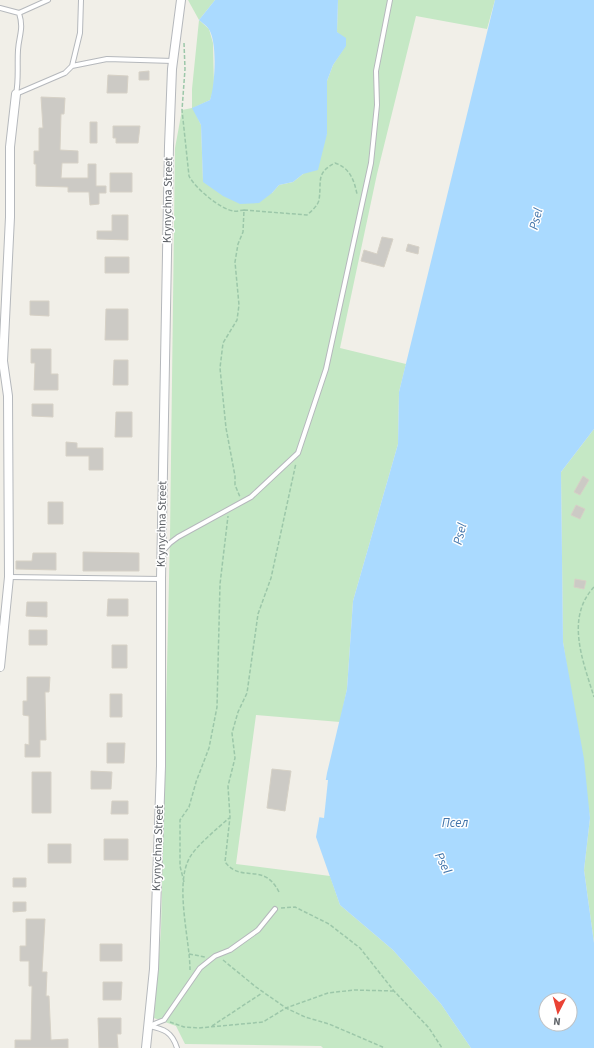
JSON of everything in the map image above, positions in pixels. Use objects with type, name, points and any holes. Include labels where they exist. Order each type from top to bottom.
[{"type":"street","name":"Krynychna Street","points":[[146,1048],[154,969],[161,766],[161,579],[169,146],[173,61],[181,0]]},
{"type":"street","points":[[0,667],[1,636],[9,577],[8,396],[3,361],[10,217],[10,147],[16,94]]},
{"type":"lane","points":[[0,8],[19,13],[48,0]]},
{"type":"lane","points":[[16,94],[65,74],[72,66],[80,34],[81,0]]},
{"type":"lane","points":[[162,552],[178,537],[251,497],[298,453],[326,369],[371,163],[377,105],[376,71],[390,0]]},
{"type":"lane","points":[[16,94],[19,82],[17,65],[18,47],[22,34],[22,22],[19,13]]},
{"type":"lane","points":[[72,66],[106,59],[173,61]]},
{"type":"lane","points":[[9,577],[161,579]]},
{"type":"lane","points":[[148,1026],[164,1020],[200,968],[215,956],[230,950],[258,930],[275,909]]},
{"type":"lane","points":[[148,1026],[164,1029],[172,1035],[177,1048]]},
{"type":"path","points":[[184,38],[185,69],[182,110],[189,176],[194,185],[227,209],[235,212],[244,210],[308,215],[319,201],[320,177],[327,167],[335,163],[342,165],[355,182],[358,198]]},
{"type":"path","points":[[242,503],[235,485],[235,476],[229,448],[220,368],[223,344],[237,320],[240,298],[235,262],[238,244],[243,232],[244,210]]},
{"type":"path","points":[[279,892],[270,878],[260,874],[240,872],[231,869],[225,862],[230,817],[228,786],[234,758],[232,733],[238,712],[247,693],[258,614],[270,578],[298,453]]},
{"type":"path","points":[[184,882],[180,866],[178,828],[180,820],[189,807],[215,724],[217,707],[220,584],[229,509]]},
{"type":"path","points":[[594,586],[587,594],[578,619],[579,648],[594,697]]},
{"type":"path","points":[[190,982],[189,954],[184,914],[184,882],[189,859],[194,851],[230,817]]},
{"type":"path","points":[[275,909],[295,907],[329,924],[360,948],[394,991],[429,1028],[442,1048]]},
{"type":"path","points":[[189,954],[208,957],[215,956],[228,962],[263,992],[286,1008],[305,1017],[329,1024],[385,1048]]},
{"type":"path","points":[[164,1020],[184,1027],[199,1028],[263,1022],[286,1008],[328,993],[354,990],[394,991]]},
{"type":"path","points":[[211,1027],[263,992]]},
{"type":"green space","points":[[188,0],[215,0],[199,20]]},
{"type":"green space","points":[[338,0],[495,0],[487,29],[416,16],[377,174],[340,348],[406,364],[399,392],[398,444],[353,601],[347,689],[340,722],[256,715],[236,864],[330,876],[340,905],[393,950],[441,1004],[471,1048],[323,1048],[321,1046],[185,1044],[176,1026],[154,1018],[161,930],[170,536],[175,148],[182,110],[192,108],[192,89],[199,20],[209,29],[213,43],[214,88],[210,100],[193,108],[201,125],[203,181],[272,193],[279,185],[293,182],[303,174],[327,134],[327,81],[333,65],[346,45],[337,32]]},
{"type":"green space","points":[[594,429],[594,943],[584,870],[590,818],[563,642],[561,472]]},
{"type":"water","points":[[215,0],[338,0],[337,32],[346,38],[346,46],[333,65],[327,81],[327,134],[318,170],[303,174],[293,182],[279,185],[272,193],[259,203],[240,204],[223,196],[203,182],[201,125],[192,108],[210,100],[212,93],[215,63],[213,42],[208,28],[199,20]]},
{"type":"water","name":"Псел","points":[[495,0],[594,0],[594,429],[561,472],[563,642],[584,759],[590,818],[584,870],[594,943],[594,1048],[471,1048],[441,1004],[393,950],[340,905],[316,837],[327,773],[347,689],[353,601],[398,444],[399,392]]},
{"type":"pier","points":[[324,780],[328,780],[324,818],[318,817]]},
{"type":"building","points":[[149,71],[149,80],[139,80],[139,72]]},
{"type":"building","points":[[108,75],[128,76],[127,93],[107,93]]},
{"type":"building","points":[[41,97],[65,98],[64,114],[61,114],[60,150],[78,151],[78,163],[62,163],[61,178],[88,178],[88,164],[96,164],[96,186],[106,186],[106,193],[99,193],[99,204],[90,205],[89,192],[68,192],[68,187],[36,186],[36,164],[34,164],[34,151],[39,151],[39,128],[43,128]]},
{"type":"building","points":[[90,122],[97,122],[97,143],[90,143]]},
{"type":"building","points":[[113,126],[140,126],[138,143],[116,143],[116,138],[113,138]]},
{"type":"building","points":[[110,173],[132,173],[132,192],[110,192]]},
{"type":"building","points":[[112,215],[128,215],[128,240],[97,239],[97,231],[112,231]]},
{"type":"building","points":[[382,237],[393,239],[384,267],[361,261],[364,250],[377,254]]},
{"type":"building","points":[[408,244],[419,247],[418,254],[406,251]]},
{"type":"building","points":[[105,257],[129,257],[129,273],[105,273]]},
{"type":"building","points":[[30,301],[49,301],[49,316],[30,315]]},
{"type":"building","points":[[106,309],[128,309],[128,340],[105,340]]},
{"type":"building","points":[[31,349],[51,349],[51,374],[58,374],[58,390],[34,390],[35,363],[31,363]]},
{"type":"building","points":[[114,360],[128,360],[128,385],[113,385]]},
{"type":"building","points":[[32,404],[53,404],[53,417],[32,416]]},
{"type":"building","points":[[116,412],[132,412],[132,437],[115,437]]},
{"type":"building","points":[[66,442],[77,443],[77,448],[103,448],[103,470],[89,470],[89,456],[66,456]]},
{"type":"building","points":[[583,476],[589,480],[580,495],[574,492]]},
{"type":"building","points":[[48,502],[63,502],[63,524],[48,524]]},
{"type":"building","points":[[576,505],[585,509],[580,519],[571,515]]},
{"type":"building","points":[[83,552],[139,553],[139,571],[83,571]]},
{"type":"building","points":[[33,553],[56,553],[56,570],[16,569],[16,561],[32,561]]},
{"type":"building","points":[[575,579],[586,581],[584,589],[574,587]]},
{"type":"building","points":[[108,599],[128,599],[128,616],[107,616]]},
{"type":"building","points":[[27,602],[47,602],[47,617],[26,616]]},
{"type":"building","points":[[29,630],[47,630],[47,645],[29,645]]},
{"type":"building","points":[[112,645],[127,645],[127,668],[112,668]]},
{"type":"building","points":[[27,677],[50,677],[49,692],[45,692],[46,740],[40,740],[40,757],[25,757],[25,744],[29,745],[29,716],[23,715],[23,701],[27,701]]},
{"type":"building","points":[[110,694],[122,694],[122,717],[110,717]]},
{"type":"building","points":[[107,743],[125,743],[124,763],[107,763]]},
{"type":"building","points":[[272,769],[291,771],[285,811],[267,808]]},
{"type":"building","points":[[91,771],[112,772],[111,789],[91,789]]},
{"type":"building","points":[[32,772],[51,772],[51,813],[32,813]]},
{"type":"building","points":[[112,801],[128,801],[128,814],[111,814]]},
{"type":"building","points":[[104,839],[128,839],[128,860],[104,860]]},
{"type":"building","points":[[48,844],[71,844],[71,863],[48,863]]},
{"type":"building","points":[[13,878],[26,878],[26,887],[13,887]]},
{"type":"building","points":[[13,902],[26,902],[26,911],[13,912]]},
{"type":"building","points":[[26,919],[45,919],[42,972],[47,972],[46,996],[49,996],[51,1040],[68,1039],[68,1048],[15,1048],[15,1040],[31,1040],[32,986],[29,986],[29,961],[20,961],[20,946],[26,946]]},
{"type":"building","points":[[100,944],[122,944],[122,961],[100,961]]},
{"type":"building","points":[[103,982],[122,982],[121,1000],[103,1000]]},
{"type":"building","points":[[98,1018],[121,1018],[121,1034],[117,1034],[118,1048],[99,1048]]},
{"type":"water label","name":"Psel","points":[[536,219]]},
{"type":"water label","name":"Psel","points":[[460,534]]},
{"type":"water label","name":"Psel","points":[[443,863]]}]
